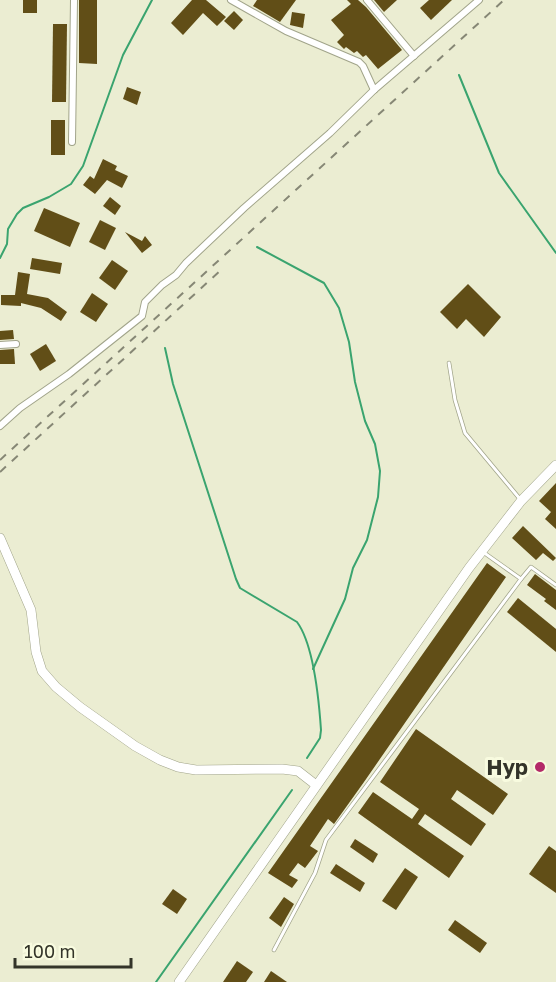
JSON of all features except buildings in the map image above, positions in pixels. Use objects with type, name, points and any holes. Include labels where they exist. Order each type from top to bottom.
[{"type":"main road","points":[[178,982],[482,551],[521,501],[556,465]]},
{"type":"main road","points":[[0,538],[31,610],[40,667],[50,682],[80,707],[147,753],[178,767],[196,770],[282,770],[319,773],[328,768]]},
{"type":"main road","points":[[298,771],[316,785]]},
{"type":"street","points":[[72,142],[74,0]]},
{"type":"street","points":[[231,0],[286,31],[359,62],[374,90]]},
{"type":"street","points":[[367,0],[414,56]]},
{"type":"street","points":[[0,426],[20,408],[69,374],[142,316],[145,302],[162,285],[176,275],[186,263],[330,133],[374,90],[480,0]]},
{"type":"street","points":[[0,345],[16,345]]},
{"type":"lane","points":[[449,363],[455,400],[465,433],[521,501]]},
{"type":"lane","points":[[482,551],[521,579]]},
{"type":"lane","points":[[274,950],[315,873],[326,840],[521,579],[531,567],[556,585]]},
{"type":"waterway","points":[[0,258],[7,244],[8,229],[17,214],[23,208],[71,184],[83,166],[123,55],[152,0]]},
{"type":"waterway","points":[[459,75],[499,173],[556,253]]},
{"type":"waterway","points":[[257,247],[324,283],[339,308],[349,342],[355,382],[365,421],[375,444],[380,471],[378,497],[367,540],[353,568],[345,599],[313,669]]},
{"type":"waterway","points":[[165,348],[173,384],[240,588],[297,622],[308,644],[315,674],[321,730],[320,738],[307,758]]},
{"type":"waterway","points":[[156,982],[292,790]]},
{"type":"railway","points":[[0,460],[504,0]]},
{"type":"railway","points":[[0,472],[221,270]]},
{"type":"place","name":"Нур","points":[[540,767]]}]
